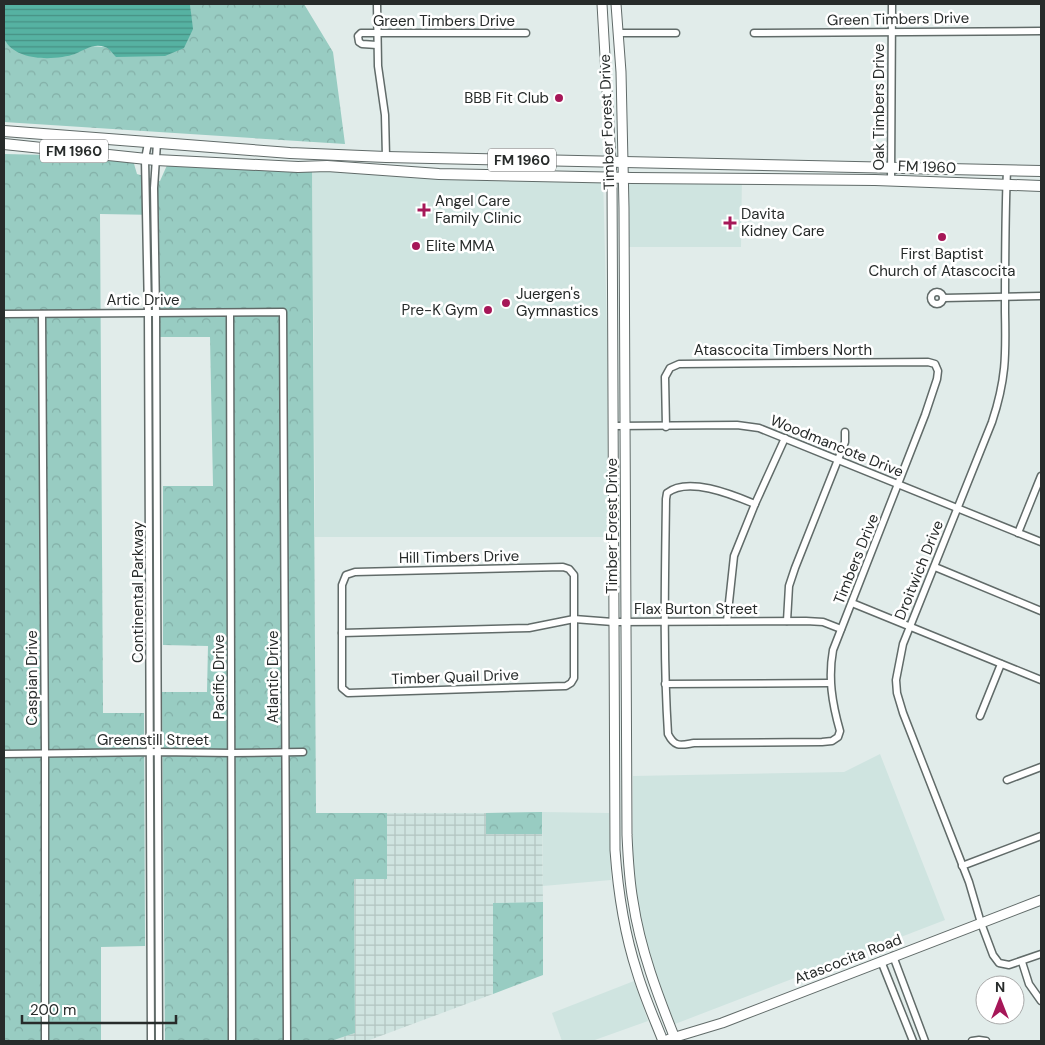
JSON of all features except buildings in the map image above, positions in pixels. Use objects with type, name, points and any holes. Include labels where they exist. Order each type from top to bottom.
[{"type":"main road","name":"Timber Forest Drive","points":[[602,4],[612,162],[614,810],[617,876],[620,903],[630,949],[637,973],[663,1041]]},
{"type":"main road","name":"Timber Forest Drive","points":[[616,4],[621,72],[623,162],[627,835],[632,901],[643,949],[655,987],[676,1039]]},
{"type":"main road","points":[[607,71],[621,72]]},
{"type":"main road","name":"FM 1960","points":[[4,131],[152,143],[386,157],[1041,171]]},
{"type":"main road","name":"FM 1960","points":[[4,144],[156,160],[358,168],[439,174],[891,181],[1041,186]]},
{"type":"main road","points":[[358,168],[366,164],[382,163],[386,157]]},
{"type":"main road","points":[[381,171],[387,166],[404,163],[416,157]]},
{"type":"main road","points":[[611,270],[624,270]]},
{"type":"main road","points":[[612,321],[624,321]]},
{"type":"main road","points":[[613,529],[626,529]]},
{"type":"main road","name":"Atascocita Road","points":[[663,1041],[676,1039],[722,1022],[1041,900]]},
{"type":"street","points":[[377,4],[378,66],[386,131],[386,157]]},
{"type":"street","name":"Oak Timbers Drive","points":[[891,181],[892,4]]},
{"type":"street","name":"Green Timbers Drive","points":[[754,33],[1041,31]]},
{"type":"street","points":[[618,33],[676,32]]},
{"type":"street","name":"Green Timbers Drive","points":[[377,45],[362,44],[358,39],[361,33],[526,33]]},
{"type":"street","name":"Continental Parkway","points":[[152,143],[145,159],[159,1041]]},
{"type":"street","name":"Continental Parkway","points":[[151,1041],[155,752],[156,313],[154,188],[156,160],[152,143]]},
{"type":"street","name":"Droitwich Drive","points":[[1007,170],[1006,355],[1002,389],[992,422],[910,626],[900,656],[896,680],[898,694],[911,736],[971,886],[981,923],[993,956],[1004,964],[1022,962]]},
{"type":"street","points":[[943,298],[1041,296]]},
{"type":"street","name":"Artic Drive","points":[[4,314],[283,312]]},
{"type":"street","name":"Atlantic Drive","points":[[283,312],[287,1041]]},
{"type":"street","name":"Pacific Drive","points":[[230,313],[232,1041]]},
{"type":"street","name":"Caspian Drive","points":[[42,314],[45,753],[44,1041]]},
{"type":"street","name":"Atascocita Timbers North","points":[[666,427],[666,376],[670,368],[679,364],[928,362],[935,364],[938,371],[935,386]]},
{"type":"street","name":"Timbers Drive","points":[[665,684],[668,734],[672,741],[680,745],[704,742],[831,741],[838,737],[840,731],[830,683],[833,650],[917,440],[935,386]]},
{"type":"street","name":"Woodmancote Drive","points":[[613,426],[749,426],[768,431],[1041,542]]},
{"type":"street","points":[[787,621],[790,586],[795,568],[839,460],[845,442],[845,432]]},
{"type":"street","points":[[726,621],[734,556],[754,504],[785,438]]},
{"type":"street","points":[[1018,533],[1041,476]]},
{"type":"street","points":[[754,504],[716,490],[677,487],[668,493],[664,622],[665,684],[830,683]]},
{"type":"street","points":[[935,566],[1041,611]]},
{"type":"street","name":"Hill Timbers Drive","points":[[342,633],[342,585],[346,575],[355,572],[563,567],[574,575],[574,619]]},
{"type":"street","points":[[852,603],[1041,680]]},
{"type":"street","name":"Flax Burton Street","points":[[342,633],[529,628],[574,619],[614,622],[818,621],[841,629]]},
{"type":"street","name":"Timber Quail Drive","points":[[342,633],[342,687],[348,693],[566,686],[571,684],[574,678],[574,619]]},
{"type":"street","points":[[980,716],[1001,664]]},
{"type":"street","name":"Greenstill Street","points":[[4,754],[303,752]]},
{"type":"street","points":[[1007,780],[1041,768]]},
{"type":"street","points":[[962,866],[1041,836]]},
{"type":"street","points":[[1041,954],[1022,962],[1032,989],[1041,1001]]},
{"type":"street","points":[[893,956],[925,1041]]},
{"type":"street","points":[[881,961],[913,1041]]},
{"type":"street","points":[[972,1041],[984,1041]]},
{"type":"shaded area","points":[[4,4],[190,4],[193,29],[184,48],[165,56],[116,57],[106,48],[97,46],[89,47],[67,56],[39,58],[20,53],[12,49],[6,42],[3,29]]},
{"type":"shaded area","points":[[312,167],[603,176],[607,332],[608,537],[315,537]]},
{"type":"shaded area","points":[[629,175],[742,175],[741,247],[629,247]]},
{"type":"shaded area","points":[[880,754],[945,920],[675,1024],[654,970],[637,899],[633,868],[633,776],[844,772]]},
{"type":"shaded area","points":[[542,812],[609,813],[611,880],[543,886]]},
{"type":"shaded area","points":[[387,813],[486,813],[486,834],[542,834],[543,902],[493,903],[493,994],[367,1041],[331,1041],[355,1033],[354,879],[387,878]]},
{"type":"shaded area","points":[[634,981],[648,1021],[592,1041],[562,1041],[552,1013]]},
{"type":"green space","points":[[190,4],[304,4],[333,52],[345,144],[4,122],[4,36],[7,43],[75,54],[90,46],[105,47],[192,29]]},
{"type":"green space","points":[[4,154],[132,157],[137,174],[160,181],[168,163],[312,167],[316,813],[387,813],[387,879],[354,879],[355,1033],[331,1041],[165,1041],[162,692],[207,692],[208,646],[163,645],[163,486],[213,486],[210,337],[160,337],[159,215],[100,214],[103,713],[144,713],[145,946],[101,947],[101,1041],[4,1041]]},
{"type":"green space","points":[[542,812],[542,834],[486,834],[486,813]]},
{"type":"green space","points":[[543,902],[543,975],[493,994],[493,903]]},
{"type":"place","name":"BBB Fit Club","points":[[559,98]]},
{"type":"place","name":"Angel Care Family Clinic","points":[[424,210]]},
{"type":"place","name":"Davita Kidney Care","points":[[730,223]]},
{"type":"place","name":"First Baptist Church of Atascocita","points":[[942,237]]},
{"type":"place","name":"Elite MMA","points":[[416,246]]},
{"type":"place","name":"Juergen's Gymnastics","points":[[506,303]]},
{"type":"place","name":"Pre-K Gym","points":[[488,310]]}]
